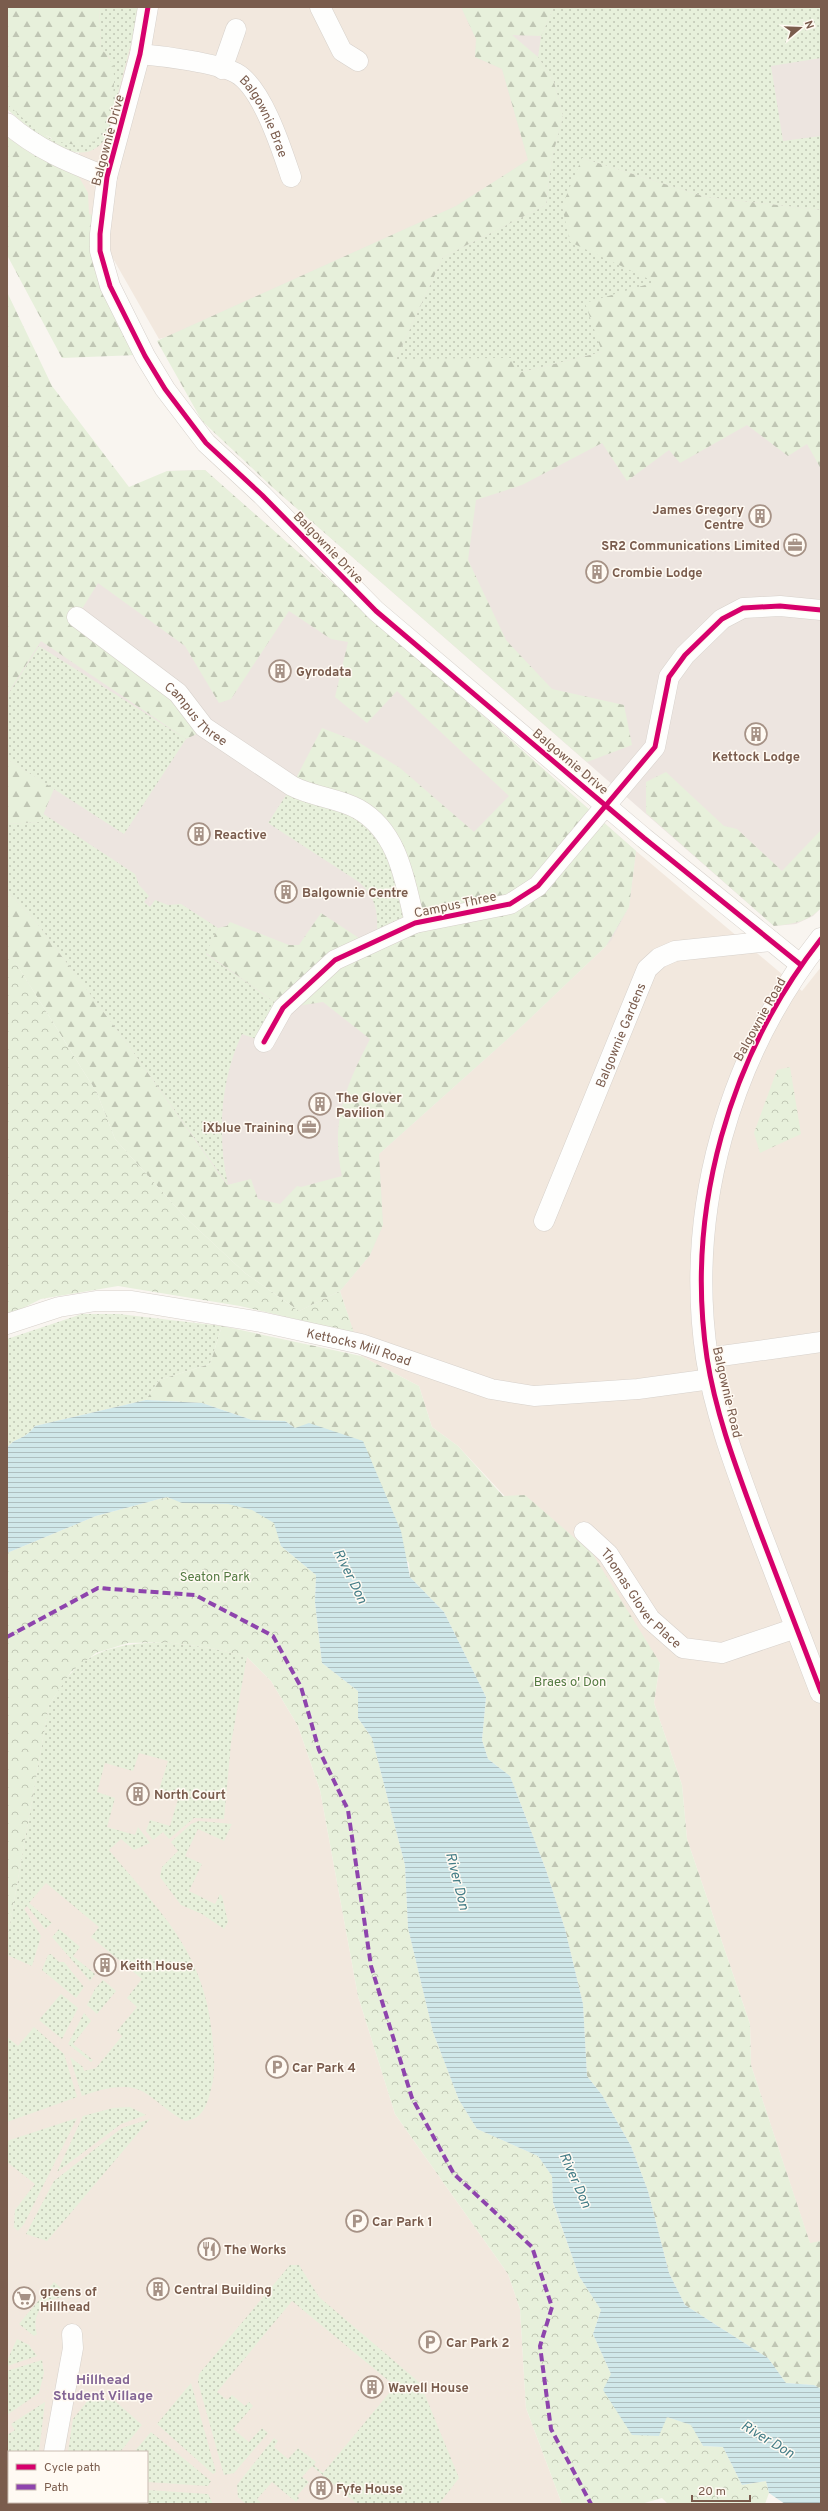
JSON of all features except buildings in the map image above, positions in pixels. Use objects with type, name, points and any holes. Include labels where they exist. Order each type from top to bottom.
[{"type":"street","name":"Balgownie Drive","points":[[148,7],[140,54],[107,177],[100,234],[100,251],[110,286],[145,356],[190,424],[206,443],[262,495],[376,611],[607,806],[801,965]]},
{"type":"street","points":[[320,7],[342,51],[358,61]]},
{"type":"street","name":"Balgownie Brae","points":[[222,69],[236,29]]},
{"type":"street","name":"Balgownie Brae","points":[[140,54],[164,56],[235,73],[252,88],[274,129],[291,177]]},
{"type":"street","points":[[7,123],[17,132],[56,156],[107,177]]},
{"type":"street","name":"Campus Three","points":[[264,1042],[283,1008],[335,960],[415,923],[510,904],[538,886],[607,806],[655,747],[669,677],[702,637],[722,619],[743,608],[780,606],[821,610]]},
{"type":"street","name":"Campus Three","points":[[77,617],[178,693],[204,727],[292,786],[358,808],[376,821],[392,844],[405,880],[415,923]]},
{"type":"street","name":"Balgownie Road","points":[[821,939],[801,965],[744,1068],[718,1144],[705,1220],[701,1270],[702,1315],[709,1369],[731,1455],[821,1692]]},
{"type":"street","name":"Balgownie Gardens","points":[[544,1221],[647,969],[659,958],[675,951],[771,941]]},
{"type":"street","name":"Kettocks Mill Road","points":[[7,1324],[59,1307],[96,1301],[132,1301],[261,1322],[361,1344],[491,1389],[534,1396],[638,1389],[709,1369],[821,1342]]},
{"type":"street","name":"Thomas Glover Place","points":[[584,1532],[608,1554],[650,1619],[683,1648],[722,1653],[796,1628]]},
{"type":"street","points":[[54,2451],[73,2348],[72,2334]]},
{"type":"shaded area","points":[[52,7],[481,7],[552,158],[280,309],[159,339],[71,185],[85,129]]},
{"type":"shaded area","points":[[461,7],[821,7],[821,908],[813,916],[796,924],[774,926],[270,485],[157,341],[456,206],[528,160],[502,69],[475,57],[476,39]]},
{"type":"shaded area","points":[[205,470],[636,851],[629,907],[611,941],[523,1025],[379,1154],[383,1225],[370,1255],[340,1291],[299,1311],[7,953],[7,646],[167,471]]},
{"type":"shaded area","points":[[636,851],[802,991],[821,967],[821,2241],[810,2244],[751,2065],[750,2024],[687,1839],[682,1785],[654,1703],[660,1663],[458,1446],[432,1427],[419,1386],[361,1356],[340,1291],[370,1255],[379,1154],[523,1025],[606,946],[629,907]]},
{"type":"shaded area","name":"Hillhead Student Village","points":[[165,1642],[211,1648],[247,1657],[271,1681],[298,1726],[320,1790],[358,1996],[395,2114],[508,2274],[520,2309],[526,2408],[562,2504],[7,2504],[7,1941],[49,1705]]},
{"type":"green space","points":[[7,7],[99,7],[101,49],[109,58],[113,66],[114,89],[112,101],[104,125],[94,142],[69,144],[57,141],[36,129],[7,104]]},
{"type":"green space","points":[[99,7],[138,7],[136,24],[108,133],[98,146],[86,152],[73,152],[58,146],[30,128],[7,109],[7,104],[51,139],[110,58],[101,49]]},
{"type":"green space","points":[[461,7],[554,7],[541,36],[512,35],[538,57],[554,82],[563,116],[552,158],[546,205],[443,257],[396,359],[511,358],[518,373],[602,352],[585,303],[655,282],[570,242],[562,206],[582,158],[706,197],[821,210],[821,469],[807,444],[788,456],[747,425],[680,463],[669,450],[627,481],[602,443],[522,485],[476,500],[468,560],[506,640],[552,689],[624,705],[632,745],[587,762],[270,485],[202,421],[157,341],[456,206],[528,160],[502,69],[475,57],[476,39]]},
{"type":"green space","points":[[554,7],[821,7],[821,58],[771,66],[783,141],[821,136],[821,210],[706,197],[582,158],[655,282],[602,352],[518,373],[396,359],[443,257],[546,205],[552,158],[563,116],[554,82],[538,57],[541,36]]},
{"type":"green space","points":[[7,137],[32,154],[79,177],[88,193],[89,214],[93,215],[137,355],[62,358],[7,255]]},
{"type":"green space","points":[[7,292],[52,386],[129,487],[167,471],[205,470],[636,851],[629,907],[606,946],[523,1025],[379,1154],[383,1225],[370,1255],[340,1291],[299,1311],[245,1273],[184,1216],[115,1139],[97,1093],[14,960],[7,953],[7,891],[33,918],[126,1042],[227,1185],[251,1179],[258,1199],[280,1204],[297,1186],[301,1187],[342,1176],[338,1138],[342,1105],[347,1089],[370,1039],[323,1002],[283,1008],[206,953],[218,928],[227,926],[230,922],[289,945],[299,945],[321,913],[368,944],[415,923],[376,821],[292,786],[322,728],[358,742],[400,768],[474,832],[509,796],[397,691],[367,723],[335,697],[348,642],[331,639],[289,611],[231,699],[219,703],[185,646],[98,583],[77,617],[173,702],[201,732],[186,739],[41,641],[7,695]]},
{"type":"green space","points":[[39,646],[186,739],[124,834],[7,759],[7,696]]},
{"type":"green space","points":[[7,759],[54,789],[40,822],[7,824]]},
{"type":"green space","points":[[666,772],[724,826],[737,829],[782,871],[821,830],[821,908],[816,913],[799,922],[774,926],[646,813],[646,782]]},
{"type":"green space","points":[[292,786],[376,821],[415,923],[377,939],[376,908],[365,888],[359,882],[268,823]]},
{"type":"green space","points":[[42,813],[135,874],[139,885],[149,896],[144,902],[150,907],[155,900],[168,905],[181,904],[218,928],[206,954],[283,1008],[264,1042],[242,1034],[229,1070],[225,1089],[222,1128],[222,1147],[228,1185],[126,1042],[33,918],[7,891],[7,824],[39,822]]},
{"type":"green space","points":[[7,953],[14,960],[97,1093],[115,1139],[184,1216],[245,1273],[299,1311],[340,1291],[354,1333],[240,1306],[118,1286],[41,1299],[7,1316]]},
{"type":"green space","points":[[790,1067],[801,1134],[760,1153],[754,1133],[777,1070]]},
{"type":"green space","points":[[82,1314],[119,1314],[222,1326],[210,1364],[159,1380],[146,1400],[35,1426],[31,1431],[10,1444],[7,1448],[7,1339]]},
{"type":"green space","name":"Braes o' Don","points":[[222,1326],[361,1356],[419,1386],[432,1427],[458,1446],[503,1496],[525,1495],[592,1553],[660,1663],[654,1703],[682,1785],[687,1839],[750,2024],[751,2065],[810,2243],[821,2241],[821,2389],[813,2385],[786,2383],[768,2358],[685,2305],[669,2273],[648,2191],[631,2146],[602,2095],[587,2076],[583,2004],[565,1929],[546,1870],[510,1776],[488,1759],[482,1740],[486,1697],[444,1612],[410,1577],[409,1563],[295,1428],[285,1421],[252,1420],[202,1403],[146,1400],[159,1380],[210,1364]]},
{"type":"green space","name":"Seaton Park","points":[[167,1497],[188,1502],[232,1504],[256,1511],[275,1523],[281,1546],[316,1575],[315,1602],[322,1663],[358,1691],[358,1718],[372,1738],[405,1865],[408,1928],[433,2032],[459,2100],[477,2129],[538,2156],[552,2176],[553,2203],[579,2276],[601,2310],[593,2334],[611,2374],[667,2417],[692,2425],[703,2446],[723,2447],[742,2485],[766,2481],[769,2493],[765,2504],[668,2504],[662,2498],[641,2504],[562,2504],[526,2408],[520,2309],[508,2274],[395,2114],[358,1996],[320,1790],[298,1726],[271,1681],[247,1657],[211,1648],[165,1642],[128,1643],[96,1653],[71,1672],[49,1705],[7,1941],[7,1553],[96,1516]]},
{"type":"green space","points":[[165,1642],[211,1648],[247,1657],[231,1743],[224,1819],[194,1818],[169,1839],[163,1832],[153,1840],[146,1831],[150,1820],[170,1826],[179,1796],[159,1790],[168,1761],[139,1753],[133,1771],[105,1763],[97,1792],[115,1798],[107,1827],[135,1835],[138,1827],[150,1843],[134,1850],[121,1839],[109,1850],[161,1913],[176,1934],[189,1955],[200,1979],[207,2005],[214,2055],[213,2082],[206,2106],[196,2117],[185,2121],[170,2112],[147,2094],[132,2088],[123,2087],[106,2089],[82,2096],[70,2057],[83,2067],[84,2071],[96,2068],[122,2036],[117,2031],[137,2007],[127,1998],[142,1979],[91,1937],[99,1927],[46,1883],[29,1903],[52,1923],[45,1929],[27,1906],[24,1909],[41,1936],[32,1966],[7,1955],[7,1941],[49,1705],[72,1672],[92,1656],[103,1651],[127,1645]]},
{"type":"green space","points":[[199,1821],[232,1824],[224,1841],[198,1829],[185,1856],[202,1864],[189,1891],[215,1904],[220,1894],[222,1896],[228,1922],[224,1929],[202,1914],[181,1905],[160,1877],[162,1867],[178,1851],[171,1842],[191,1824]]},
{"type":"green space","points":[[59,1929],[80,1947],[73,1956],[95,1974],[90,1981],[52,1937]]},
{"type":"green space","points":[[51,1954],[59,1962],[64,1962],[84,1987],[76,1998],[42,1970],[48,1955]]},
{"type":"green space","points":[[103,1980],[116,1991],[97,2014],[87,2005],[95,1989]]},
{"type":"green space","points":[[61,1994],[78,2008],[62,2039],[39,2020]]},
{"type":"green space","points":[[84,2013],[91,2021],[73,2044],[93,2060],[91,2062],[68,2044]]},
{"type":"green space","points":[[34,2027],[64,2054],[77,2097],[7,2122],[7,2037],[18,2046]]},
{"type":"green space","points":[[130,2107],[146,2115],[121,2124],[57,2172],[83,2116],[113,2108]]},
{"type":"green space","points":[[77,2118],[24,2224],[18,2231],[14,2227],[15,2210],[35,2184],[7,2162],[7,2141]]},
{"type":"green space","points":[[150,2119],[47,2241],[26,2234],[54,2181],[122,2128]]},
{"type":"green space","points":[[290,2265],[299,2265],[319,2297],[420,2383],[459,2478],[439,2504],[357,2504],[312,2466],[302,2477],[309,2482],[297,2496],[299,2498],[296,2502],[272,2482],[257,2499],[262,2504],[246,2504],[238,2497],[237,2485],[274,2438],[278,2441],[274,2447],[288,2459],[298,2448],[316,2462],[314,2465],[323,2473],[395,2386],[292,2301],[217,2392],[227,2400],[232,2395],[245,2406],[249,2402],[253,2406],[233,2429],[249,2442],[262,2428],[268,2433],[234,2473],[224,2475],[198,2382],[199,2374]]},
{"type":"green space","points":[[54,2282],[68,2294],[64,2297],[54,2299],[44,2304],[36,2318],[35,2323],[37,2334],[34,2336],[19,2324]]},
{"type":"green space","points":[[17,2339],[29,2345],[37,2356],[7,2366],[7,2361]]},
{"type":"green space","points":[[42,2360],[44,2373],[39,2393],[7,2415],[7,2371]]},
{"type":"green space","points":[[191,2383],[216,2472],[213,2474],[157,2424]]},
{"type":"green space","points":[[93,2394],[106,2400],[115,2401],[142,2425],[121,2451],[68,2451],[73,2419]]},
{"type":"green space","points":[[45,2402],[39,2451],[8,2451],[8,2503],[32,2504],[7,2504],[7,2435],[15,2430],[11,2424]]},
{"type":"green space","points":[[151,2432],[211,2481],[208,2486],[148,2482],[148,2451],[135,2451]]},
{"type":"green space","points":[[148,2490],[208,2494],[213,2504],[91,2504],[148,2503]]},
{"type":"water","name":"River Don","points":[[146,1400],[202,1403],[252,1420],[285,1421],[295,1428],[309,1423],[363,1441],[401,1531],[410,1577],[444,1612],[486,1697],[482,1740],[488,1759],[510,1776],[546,1870],[565,1929],[583,2004],[587,2076],[602,2095],[631,2146],[648,2191],[669,2273],[685,2305],[768,2358],[786,2383],[814,2385],[821,2389],[821,2504],[785,2504],[769,2493],[766,2481],[742,2485],[723,2447],[703,2446],[691,2425],[667,2417],[659,2436],[632,2435],[603,2390],[611,2374],[593,2334],[601,2310],[579,2276],[553,2202],[552,2176],[538,2156],[477,2129],[459,2100],[433,2032],[408,1928],[405,1865],[372,1738],[358,1718],[358,1691],[322,1663],[315,1602],[316,1575],[281,1546],[274,1523],[252,1510],[228,1504],[182,1503],[167,1497],[96,1516],[7,1553],[7,1448],[10,1444],[27,1434],[35,1426]]},
{"type":"marked path","points":[[7,1637],[98,1588],[195,1595],[273,1636],[301,1687],[319,1750],[348,1810],[371,1966],[412,2098],[454,2174],[532,2247],[552,2307],[540,2346],[551,2429],[591,2504]]},
{"type":"cycle path","points":[[148,7],[140,54],[107,177],[100,234],[100,251],[110,286],[145,356],[165,389],[206,443],[262,495],[376,611],[644,838],[801,965]]},
{"type":"cycle path","points":[[264,1042],[283,1008],[335,960],[415,923],[510,904],[538,886],[655,747],[669,677],[685,655],[722,619],[743,608],[780,606],[821,610]]},
{"type":"cycle path","points":[[821,939],[789,985],[761,1033],[739,1084],[721,1137],[709,1191],[703,1247],[702,1302],[707,1358],[711,1380],[735,1465],[821,1692]]},
{"type":"place","name":"James Gregory Centre","points":[[760,516]]},
{"type":"place","name":"SR2 Communications Limited","points":[[795,545]]},
{"type":"place","name":"Crombie Lodge","points":[[597,572]]},
{"type":"place","name":"Gyrodata","points":[[280,671]]},
{"type":"place","name":"Kettock Lodge","points":[[756,734]]},
{"type":"place","name":"Reactive","points":[[199,834]]},
{"type":"place","name":"Balgownie Centre","points":[[286,892]]},
{"type":"place","name":"The Glover Pavilion","points":[[320,1104]]},
{"type":"place","name":"iXblue Training","points":[[309,1127]]},
{"type":"place","name":"North Court","points":[[138,1794]]},
{"type":"place","name":"Keith House","points":[[105,1965]]},
{"type":"place","name":"Car Park 4","points":[[277,2067]]},
{"type":"place","name":"Car Park 1","points":[[357,2221]]},
{"type":"place","name":"The Works","points":[[209,2249]]},
{"type":"place","name":"Central Building","points":[[158,2289]]},
{"type":"place","name":"greens of Hillhead","points":[[24,2298]]},
{"type":"place","name":"Car Park 2","points":[[430,2342]]},
{"type":"place","name":"Wavell House","points":[[372,2387]]},
{"type":"place","name":"Fyfe House","points":[[321,2488]]},
{"type":"district","name":"Hillhead Student Village","points":[[103,2388]]}]
